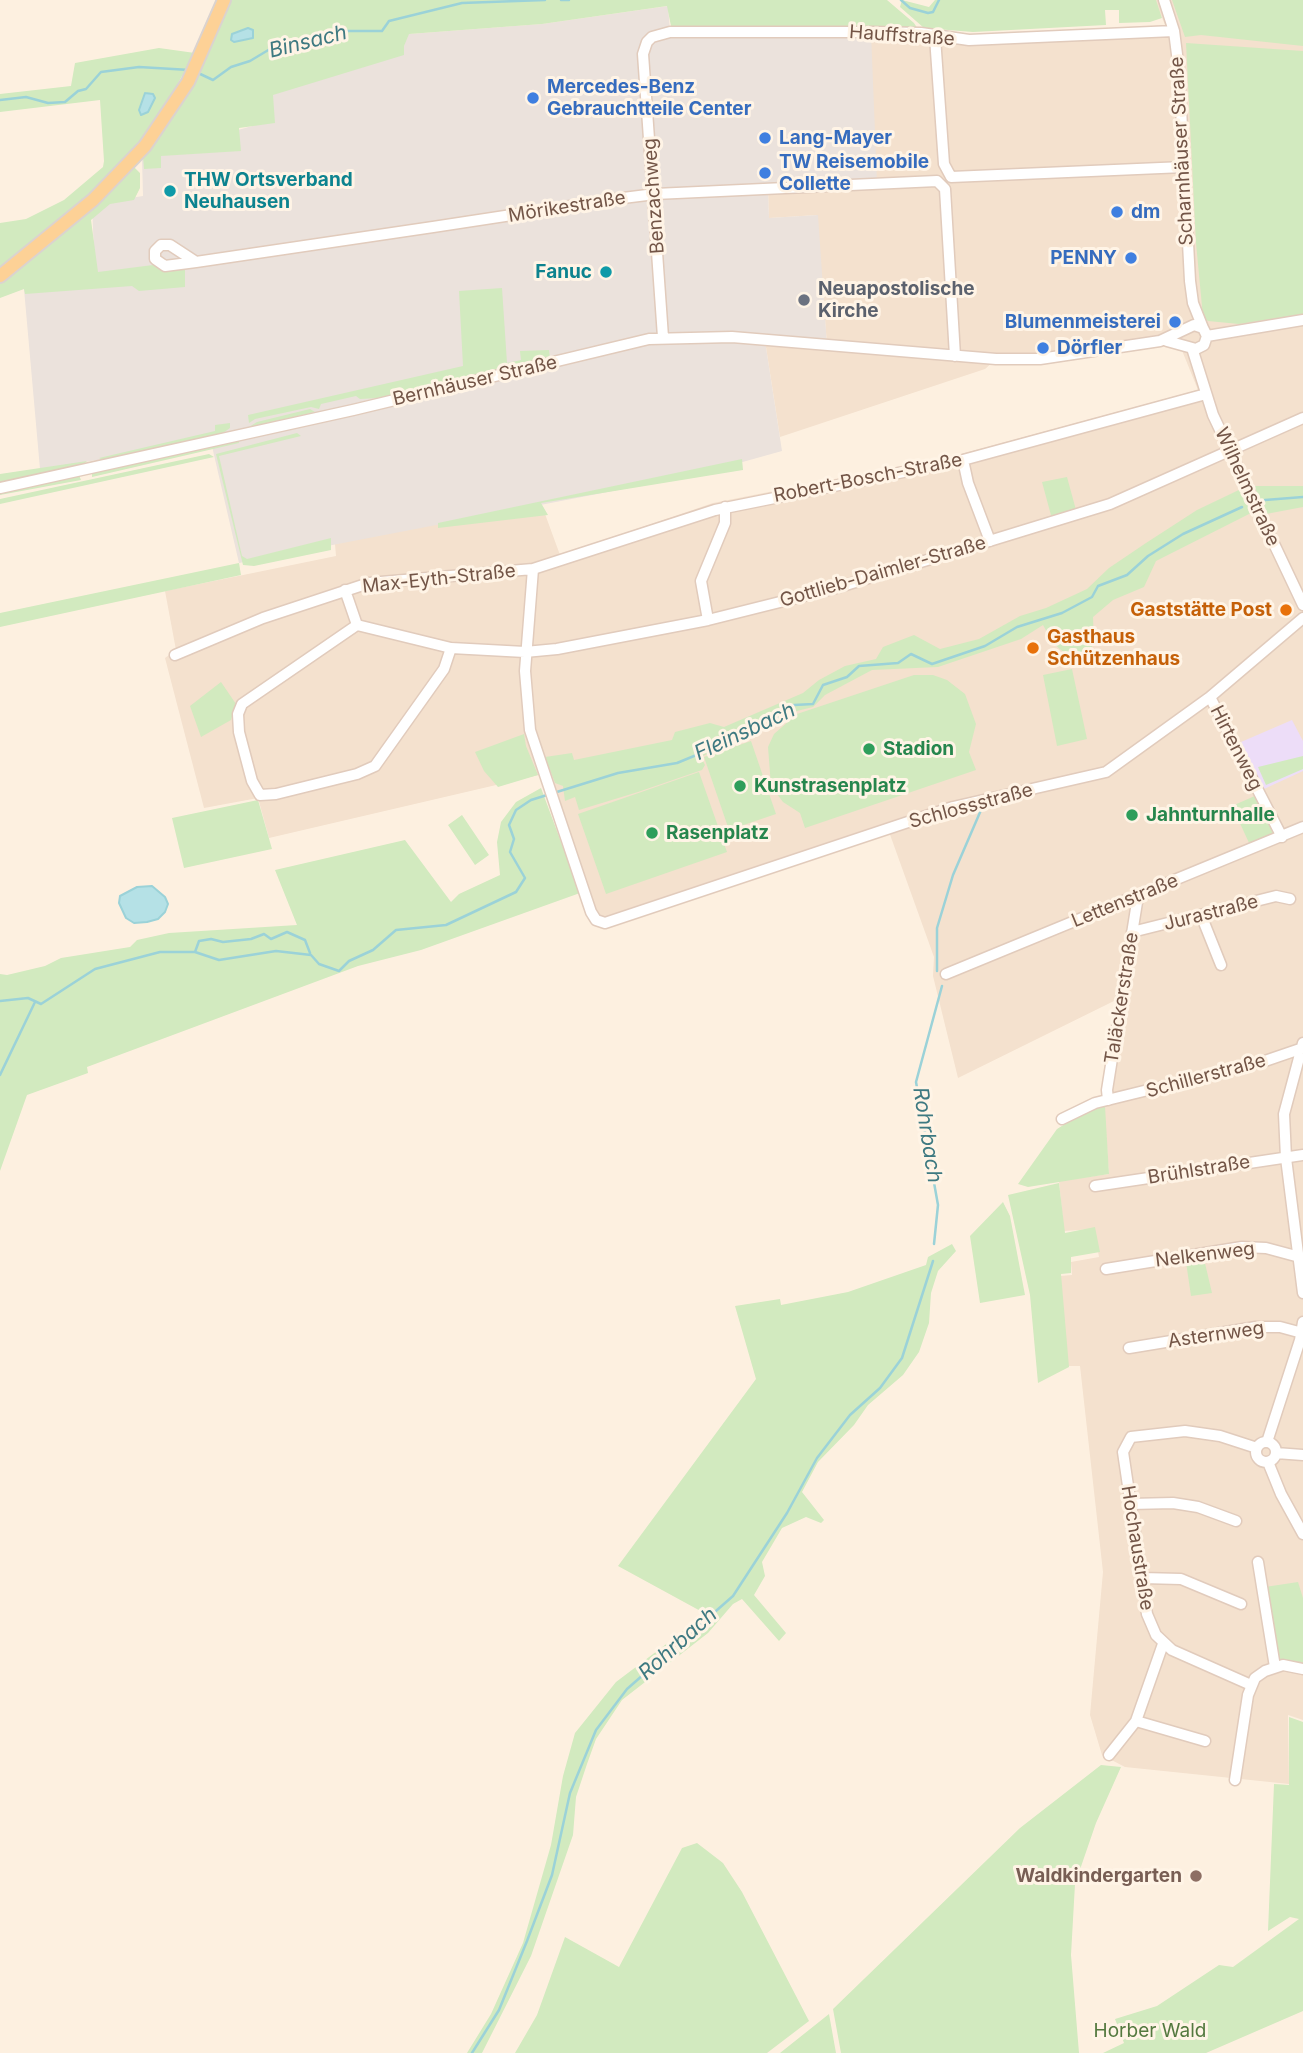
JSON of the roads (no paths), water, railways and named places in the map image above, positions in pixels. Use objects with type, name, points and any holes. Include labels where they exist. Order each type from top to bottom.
[{"type":"main road","points":[[0,276],[115,180],[154,134],[200,60],[224,0]]},
{"type":"street","name":"Scharnhäuser Straße","points":[[1164,0],[1174,31],[1184,167],[1193,303],[1186,330]]},
{"type":"street","name":"Hauffstraße","points":[[643,54],[652,37],[670,32],[921,33],[969,40],[1174,31]]},
{"type":"street","points":[[935,37],[955,356]]},
{"type":"street","name":"Benzachweg","points":[[643,54],[655,194],[663,337]]},
{"type":"street","name":"Mörikestraße","points":[[196,261],[655,194],[1184,167]]},
{"type":"street","name":"Scharnhäuser Straße","points":[[1193,303],[1205,332]]},
{"type":"street","points":[[1160,341],[1194,325],[1205,332],[1303,320]]},
{"type":"street","name":"Wilhelmstraße","points":[[1186,330],[1184,339],[1194,347],[1206,394],[1230,453],[1303,605]]},
{"type":"street","points":[[1160,341],[1194,347],[1205,332]]},
{"type":"street","name":"Bernhäuser Straße","points":[[0,488],[94,469],[663,337],[732,337],[955,356],[1040,359],[1160,341]]},
{"type":"street","name":"Robert-Bosch-Straße","points":[[533,569],[726,507],[963,460],[1206,394]]},
{"type":"street","name":"Gottlieb-Daimler-Straße","points":[[357,625],[451,648],[525,652],[557,649],[708,620],[836,587],[1110,504],[1230,453],[1303,418]]},
{"type":"street","points":[[963,460],[968,483],[990,541]]},
{"type":"street","points":[[708,620],[701,581],[725,523],[726,507]]},
{"type":"street","points":[[525,652],[533,569]]},
{"type":"street","name":"Max-Eyth-Straße","points":[[175,655],[263,618],[345,590],[408,578],[533,569]]},
{"type":"street","name":"Max-Eyth-Straße","points":[[345,590],[357,625]]},
{"type":"street","name":"Schlossstraße","points":[[525,652],[527,707],[536,755],[591,912],[601,923],[620,920],[947,809],[1106,772],[1210,697],[1303,618]]},
{"type":"street","points":[[357,625],[242,704],[238,714],[239,732],[252,781],[260,795],[289,791],[357,774],[375,766],[444,669],[451,648]]},
{"type":"street","name":"Hirtenweg","points":[[1210,697],[1279,832]]},
{"type":"street","name":"Lettenstraße","points":[[946,974],[1138,896],[1279,832],[1303,827]]},
{"type":"street","name":"Taläckerstraße","points":[[1108,1100],[1107,1090],[1138,896]]},
{"type":"street","name":"Jurastraße","points":[[1132,932],[1276,897],[1290,899]]},
{"type":"street","points":[[1201,915],[1221,965]]},
{"type":"street","points":[[1302,1047],[1284,1114],[1286,1158],[1303,1293]]},
{"type":"street","name":"Schillerstraße","points":[[1062,1119],[1082,1108],[1108,1100],[1262,1062],[1302,1047]]},
{"type":"street","name":"Brühlstraße","points":[[1095,1186],[1303,1155]]},
{"type":"street","name":"Nelkenweg","points":[[1106,1269],[1242,1247],[1266,1248],[1300,1257]]},
{"type":"street","name":"Asternweg","points":[[1129,1348],[1256,1327],[1280,1327],[1302,1334]]},
{"type":"street","points":[[1302,1334],[1267,1442],[1257,1448],[1258,1459],[1268,1462],[1287,1506],[1303,1534]]},
{"type":"street","name":"Hochaustraße","points":[[1163,1644],[1150,1626],[1123,1452],[1131,1437],[1200,1432],[1257,1448]]},
{"type":"street","points":[[1267,1442],[1274,1446],[1276,1453]]},
{"type":"street","points":[[1276,1453],[1303,1455]]},
{"type":"street","points":[[1268,1462],[1276,1453]]},
{"type":"street","points":[[1130,1504],[1173,1503],[1198,1507],[1236,1521]]},
{"type":"street","points":[[1258,1562],[1275,1667]]},
{"type":"street","points":[[1142,1578],[1181,1580],[1241,1604]]},
{"type":"street","points":[[1109,1755],[1136,1721],[1163,1644],[1251,1685]]},
{"type":"street","points":[[1235,1780],[1251,1685],[1255,1678],[1275,1667],[1292,1665],[1303,1669]]},
{"type":"street","points":[[1136,1721],[1205,1741]]},
{"type":"water","points":[[248,28],[253,30],[253,38],[234,42],[231,40],[232,34]]},
{"type":"water","points":[[145,93],[153,94],[155,98],[148,112],[141,115],[139,110]]},
{"type":"water","points":[[152,886],[165,897],[168,904],[165,912],[158,919],[147,922],[134,923],[126,918],[119,903],[120,896],[137,887]]},
{"type":"waterway","name":"Binsach","points":[[196,72],[213,80],[231,67],[250,61],[275,46],[307,45],[336,31],[382,31],[389,21],[462,3],[545,0]]},
{"type":"waterway","name":"Binsach","points":[[561,0],[569,0]]},
{"type":"waterway","points":[[901,0],[910,8],[928,13],[933,12],[939,0]]},
{"type":"waterway","name":"Binsach","points":[[0,100],[26,97],[48,103],[65,102],[78,91],[86,89],[101,72],[139,67],[190,70]]},
{"type":"waterway","name":"Fleinsbach","points":[[1265,500],[1303,497]]},
{"type":"waterway","name":"Fleinsbach","points":[[0,1001],[28,998],[41,1004],[95,969],[160,952],[195,952],[219,960],[276,951],[311,955],[319,964],[339,971],[349,961],[373,950],[396,930],[446,925],[516,892],[525,878],[510,852],[514,839],[509,825],[516,810],[531,800],[618,773],[677,763],[728,742],[754,724],[781,717],[794,705],[813,704],[823,685],[847,677],[859,666],[898,663],[911,654],[932,664],[985,646],[1017,627],[1062,613],[1092,597],[1098,586],[1127,575],[1148,556],[1183,534],[1242,507]]},
{"type":"waterway","name":"Rohrbach","points":[[937,971],[937,928],[953,875],[981,810]]},
{"type":"waterway","name":"Fleinsbach","points":[[195,952],[199,941],[251,939],[264,934],[271,939],[287,932],[305,940],[310,953]]},
{"type":"waterway","name":"Rohrbach","points":[[934,1244],[938,1205],[916,1082],[942,986]]},
{"type":"waterway","points":[[0,1075],[35,1002]]},
{"type":"waterway","name":"Rohrbach","points":[[472,2053],[499,2010],[527,1941],[552,1875],[570,1793],[596,1730],[627,1689],[733,1596],[787,1513],[817,1458],[850,1415],[880,1388],[902,1358],[933,1261]]},
{"type":"place","name":"Mercedes-Benz Gebrauchtteile Center","points":[[533,98]]},
{"type":"place","name":"Lang-Mayer","points":[[765,138]]},
{"type":"place","name":"TW Reisemobile Collette","points":[[765,173]]},
{"type":"place","name":"THW Ortsverband Neuhausen","points":[[170,191]]},
{"type":"place","name":"dm","points":[[1117,212]]},
{"type":"place","name":"PENNY","points":[[1131,258]]},
{"type":"place","name":"Fanuc","points":[[606,272]]},
{"type":"place","name":"Neuapostolische Kirche","points":[[804,300]]},
{"type":"place","name":"Blumenmeisterei","points":[[1175,322]]},
{"type":"place","name":"Dörfler","points":[[1043,348]]},
{"type":"place","name":"Gaststätte Post","points":[[1286,610]]},
{"type":"place","name":"Gasthaus Schützenhaus","points":[[1033,648]]},
{"type":"place","name":"Stadion","points":[[869,749]]},
{"type":"place","name":"Kunstrasenplatz","points":[[740,786]]},
{"type":"place","name":"Jahnturnhalle","points":[[1132,815]]},
{"type":"place","name":"Rasenplatz","points":[[652,833]]},
{"type":"place","name":"Waldkindergarten","points":[[1196,1876]]},
{"type":"park label","name":"Horber Wald","points":[[1150,2031]]}]
